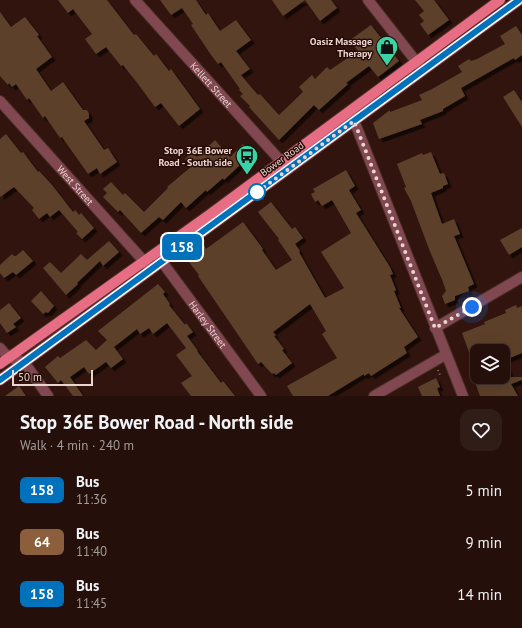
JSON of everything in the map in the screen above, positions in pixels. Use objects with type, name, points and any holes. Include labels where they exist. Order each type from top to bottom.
[{"type":"main road","name":"Bower Road","points":[[159,257],[281,161],[500,0]]},
{"type":"main road","name":"Bower Road","points":[[0,380],[148,265],[288,170],[519,0]]},
{"type":"main road","name":"Bower Road","points":[[0,364],[148,265]]},
{"type":"street","name":"Kellett Street","points":[[135,0],[288,170]]},
{"type":"street","points":[[368,0],[423,70]]},
{"type":"street","name":"West Street","points":[[0,101],[148,265]]},
{"type":"street","points":[[350,110],[462,396]]},
{"type":"street","name":"Harley Street","points":[[159,257],[261,396]]},
{"type":"street","points":[[435,328],[522,278]]},
{"type":"street","points":[[0,348],[9,358],[24,362],[48,396]]},
{"type":"street","points":[[374,396],[446,355]]},
{"type":"building","points":[[58,0],[107,0],[134,35],[136,34],[154,56],[156,54],[169,71],[171,69],[200,109],[179,126],[161,103],[155,107],[123,65],[121,66],[106,47],[96,54],[85,39],[92,34],[73,9],[68,13]]},
{"type":"building","points":[[160,0],[196,0],[206,15],[208,13],[220,31],[236,20],[251,40],[236,51],[250,69],[241,75],[258,95],[260,94],[279,115],[303,92],[299,87],[312,75],[315,79],[327,67],[330,70],[358,51],[350,40],[371,25],[399,61],[378,77],[369,66],[346,83],[348,84],[319,110],[314,105],[279,140],[240,96],[243,94],[239,90],[240,89],[221,62],[218,64],[211,55],[191,25],[193,24],[182,8],[171,15]]},
{"type":"building","points":[[272,0],[305,0],[283,16]]},
{"type":"building","points":[[305,0],[331,0],[337,8],[320,21]]},
{"type":"building","points":[[415,0],[434,0],[449,20],[428,35],[420,24],[424,21],[419,15],[424,11]]},
{"type":"building","points":[[0,12],[11,27],[25,17],[39,35],[37,36],[52,57],[36,69],[51,91],[63,82],[83,110],[87,110],[89,118],[84,121],[104,150],[108,148],[117,162],[100,174],[97,168],[88,174],[62,137],[60,138],[45,116],[43,118],[29,98],[27,100],[16,84],[12,87],[9,83],[8,85],[0,76]]},
{"type":"building","points":[[516,26],[522,35],[522,55],[461,88],[465,96],[443,109],[443,111],[420,120],[422,124],[379,139],[373,123],[390,110],[390,112],[422,100],[419,95],[462,72],[458,66],[469,59],[471,61],[477,59],[505,44],[500,36]]},
{"type":"building","points":[[514,90],[522,102],[522,127],[503,97]]},
{"type":"building","points":[[6,134],[21,153],[23,152],[38,172],[39,171],[52,185],[73,212],[75,210],[79,215],[81,213],[94,228],[82,239],[76,233],[78,232],[59,210],[50,217],[47,213],[39,219],[32,210],[34,208],[14,187],[0,197],[0,139]]},
{"type":"building","points":[[215,140],[230,157],[243,144],[254,155],[242,167],[240,165],[224,180],[223,178],[207,192],[206,190],[186,208],[181,202],[163,220],[159,217],[141,233],[120,210],[118,212],[103,197],[107,193],[103,189],[111,182],[123,195],[125,193],[144,212],[168,188],[167,187],[192,166],[185,159],[192,152],[197,157]]},
{"type":"building","points":[[431,152],[440,174],[444,173],[448,184],[431,193],[442,224],[454,219],[460,234],[454,236],[474,284],[468,287],[469,291],[455,296],[455,300],[445,304],[442,296],[446,291],[443,282],[411,201],[404,188],[406,187],[397,164],[422,153],[423,155]]},
{"type":"building","points":[[346,170],[355,186],[349,190],[361,210],[356,213],[390,267],[393,274],[390,275],[396,290],[394,291],[401,308],[399,308],[418,337],[404,347],[407,353],[371,376],[369,373],[364,376],[364,374],[328,396],[293,396],[287,386],[337,358],[322,334],[326,331],[310,304],[273,332],[276,335],[274,336],[284,349],[282,350],[292,363],[276,375],[274,373],[272,374],[261,362],[258,364],[198,276],[199,275],[185,257],[203,244],[206,249],[243,222],[276,270],[292,260],[278,240],[279,239],[258,212],[271,202],[292,229],[295,227],[303,238],[295,244],[325,298],[344,288],[321,252],[351,233],[332,200],[322,206],[318,200],[315,202],[311,194],[315,192],[313,189]]},
{"type":"building","points":[[522,228],[522,247],[509,255],[500,240]]},
{"type":"building","points":[[109,241],[119,252],[103,266],[100,261],[66,295],[43,268],[50,262],[61,273],[81,254],[87,260]]},
{"type":"building","points":[[23,250],[33,261],[16,275],[13,272],[4,278],[0,273],[0,265],[12,254],[16,256]]},
{"type":"building","points":[[158,284],[165,292],[163,294],[170,304],[169,305],[185,325],[186,323],[193,332],[187,336],[197,351],[221,383],[223,381],[235,396],[191,396],[181,383],[192,376],[176,355],[186,348],[167,323],[153,334],[149,328],[140,334],[137,329],[114,347],[123,359],[111,368],[106,362],[89,374],[84,367],[70,377],[83,396],[73,396],[61,380],[58,383],[45,367],[58,356],[60,358],[86,340],[96,350],[107,340],[98,331]]},
{"type":"building","points":[[41,291],[54,306],[48,313],[46,312],[43,314],[31,301]]},
{"type":"building","points":[[9,303],[21,318],[13,324],[16,327],[7,333],[0,323],[0,310]]},
{"type":"building","points":[[516,305],[517,308],[522,306],[522,353],[510,358],[510,344],[470,344],[470,355],[462,333],[485,324],[484,322],[506,313],[505,310]]},
{"type":"building","points":[[510,374],[511,377],[522,377],[522,380],[511,384],[518,396],[480,396],[476,384],[510,384]]},
{"type":"building","points":[[436,378],[440,387],[437,388],[440,396],[422,396],[418,387]]},
{"type":"building","points":[[19,386],[26,396],[5,396]]},
{"type":"bus line","name":"158","points":[[0,380],[519,0]]},
{"type":"place","name":"Oasiz Massage Therapy","points":[[387,66]]},
{"type":"place","name":"Stop 36E Bower Road - South side","points":[[247,176]]},
{"type":"route","points":[[257,192],[252,196],[354,121],[435,328],[472,307]]}]
